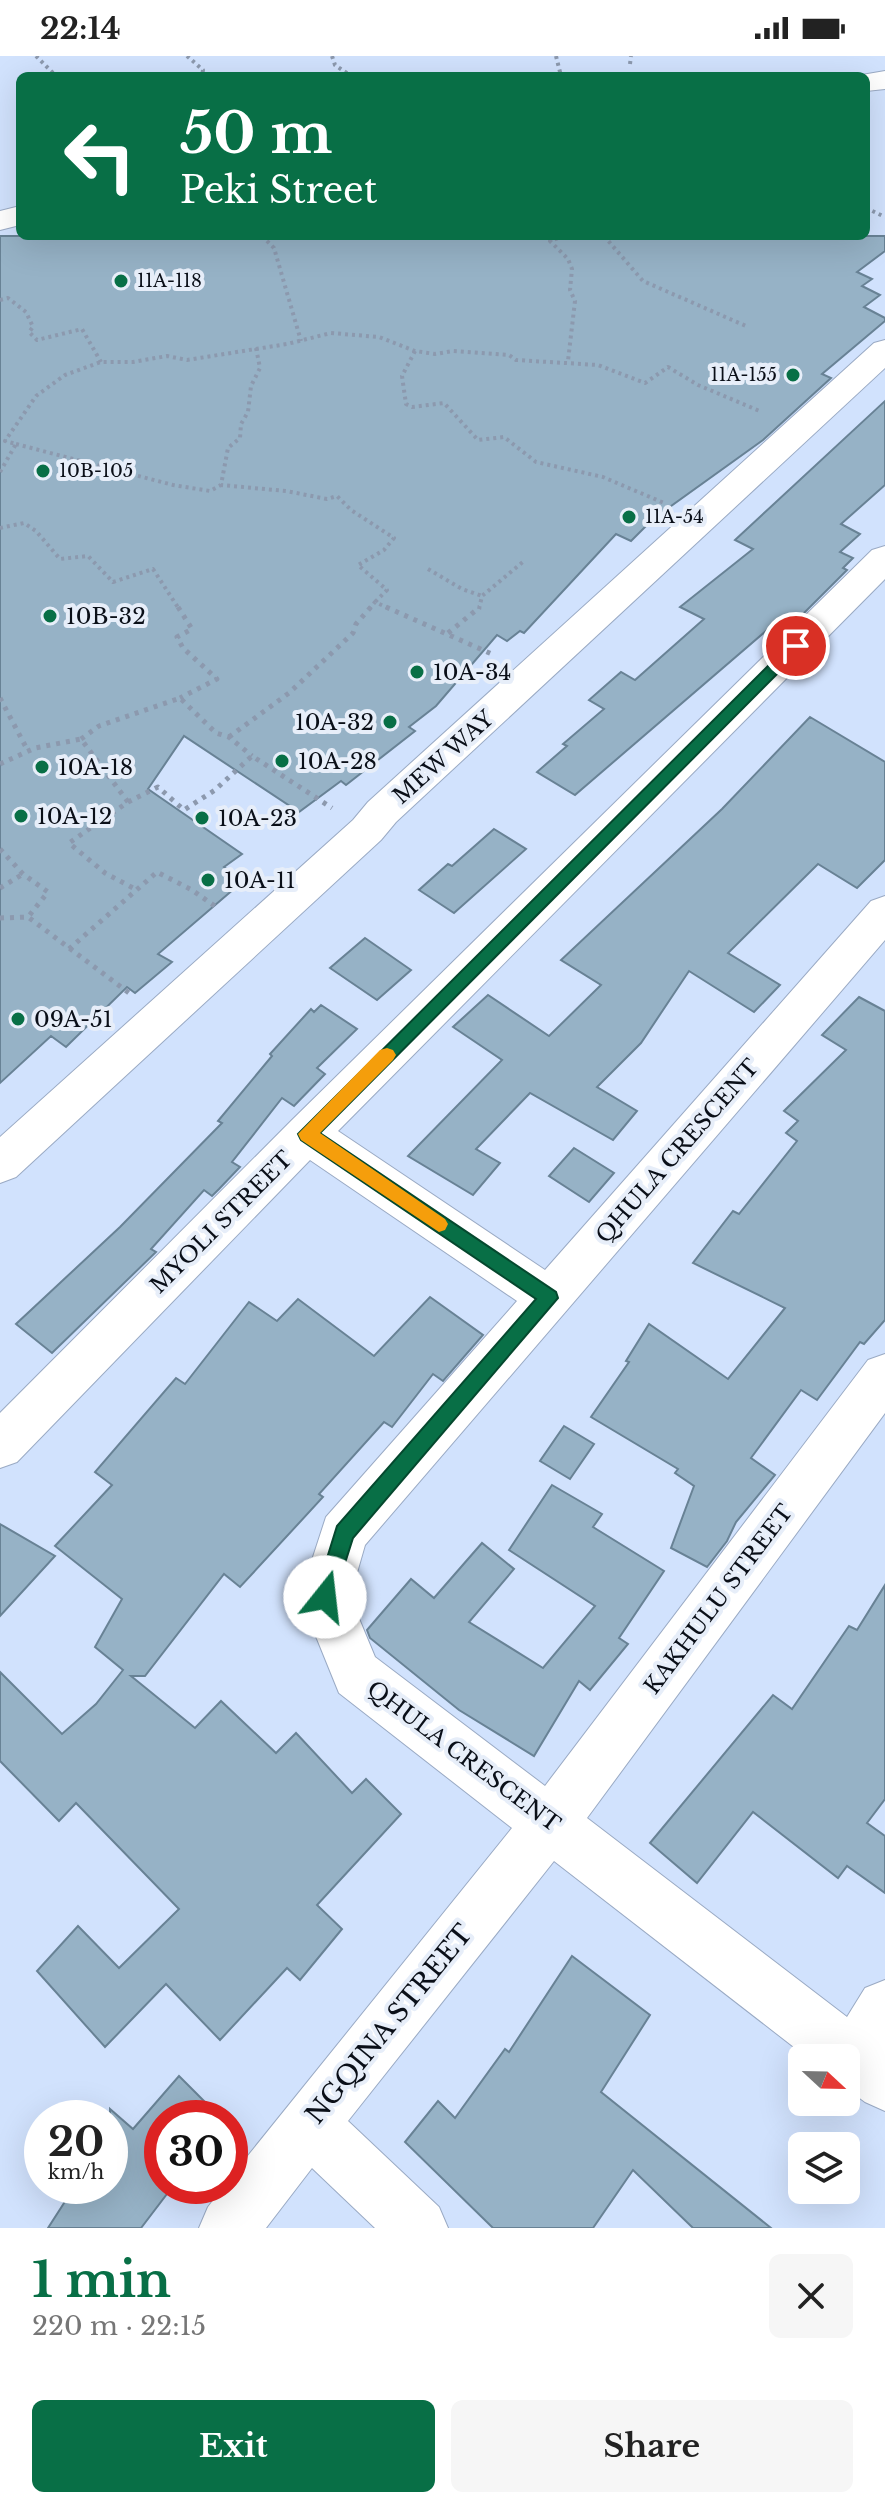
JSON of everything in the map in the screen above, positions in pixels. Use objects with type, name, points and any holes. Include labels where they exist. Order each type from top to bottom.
[{"type":"street","name":"MEW WAY","points":[[0,1164],[367,830],[382,812],[885,350]]},
{"type":"street","name":"MYOLI STREET","points":[[0,1446],[307,1134],[885,558]]},
{"type":"street","name":"QHULA CRESCENT","points":[[870,2070],[357,1675],[325,1597],[344,1533],[885,912]]},
{"type":"street","points":[[307,1134],[549,1298]]},
{"type":"street","name":"KAKHULU STREET","points":[[551,1822],[885,1375]]},
{"type":"street","name":"NGQINA STREET","points":[[229,2228],[551,1822]]},
{"type":"street","points":[[870,2070],[885,2008]]},
{"type":"street","points":[[309,2124],[418,2228]]},
{"type":"path","points":[[36,56],[52,72]]},
{"type":"path","points":[[187,56],[203,72]]},
{"type":"path","points":[[332,56],[335,65],[345,72]]},
{"type":"path","points":[[630,64],[631,56]]},
{"type":"path","points":[[266,240],[274,248],[301,341]]},
{"type":"path","points":[[553,240],[550,241],[568,259],[572,269],[570,290],[575,301],[568,361]]},
{"type":"path","points":[[608,240],[628,262],[631,272],[643,281],[746,326]]},
{"type":"path","points":[[0,300],[8,298],[26,312],[33,327],[29,332],[37,340],[82,329],[101,362]]},
{"type":"path","points":[[229,737],[311,673],[353,633],[356,624],[387,590],[358,565],[384,550],[394,538],[351,510],[337,496],[327,499],[286,491],[221,485],[210,491],[173,485],[2,439],[36,396],[65,375],[101,362],[133,362],[167,356],[187,360],[331,333],[379,337],[415,351],[509,355],[516,360],[598,365],[645,383],[668,367],[698,385],[800,429]]},
{"type":"path","points":[[221,485],[228,448],[240,438],[241,424],[248,412],[251,386],[260,368],[256,348]]},
{"type":"path","points":[[415,351],[407,360],[399,384],[406,404],[412,407],[444,403],[478,440],[504,437],[536,462],[603,477],[702,519]]},
{"type":"path","points":[[0,472],[16,444]]},
{"type":"path","points":[[0,528],[24,523],[36,531],[60,559],[88,556],[113,582],[153,569],[192,629],[177,637],[183,648],[217,679],[180,698],[99,726],[81,739],[28,751],[0,764]]},
{"type":"path","points":[[448,633],[480,608],[482,596],[524,561]]},
{"type":"path","points":[[428,569],[462,589],[482,596]]},
{"type":"path","points":[[375,602],[534,674]]},
{"type":"path","points":[[0,698],[28,751]]},
{"type":"path","points":[[180,698],[216,733],[229,737],[252,756],[367,830]]},
{"type":"path","points":[[81,739],[128,802]]},
{"type":"path","points":[[135,889],[105,873],[69,843],[128,802],[158,787],[184,810],[215,790],[252,756]]},
{"type":"path","points":[[0,849],[23,874],[48,892],[28,917]]},
{"type":"path","points":[[69,949],[157,872],[192,890],[220,910],[192,935],[227,957]]},
{"type":"path","points":[[0,888],[23,874]]},
{"type":"path","points":[[0,918],[28,917],[162,1016]]},
{"type":"building","points":[[0,236],[16,236],[16,240],[870,240],[870,236],[885,236],[885,251],[857,272],[872,279],[862,286],[880,295],[864,307],[885,318],[885,321],[822,374],[831,378],[763,440],[653,519],[631,541],[616,534],[524,633],[520,631],[507,641],[497,635],[436,706],[409,727],[415,731],[346,785],[341,781],[299,812],[184,736],[148,789],[242,854],[224,867],[242,882],[158,954],[172,962],[135,993],[127,987],[66,1047],[51,1036],[0,1083]]},
{"type":"building","points":[[885,401],[885,485],[841,524],[860,534],[840,552],[853,558],[843,568],[847,570],[786,631],[774,624],[575,795],[537,772],[567,746],[563,744],[604,709],[589,700],[621,672],[635,680],[704,619],[680,607],[753,549],[735,540]]},
{"type":"building","points":[[810,717],[885,762],[885,860],[857,888],[818,864],[728,953],[780,985],[754,1012],[689,971],[641,1043],[597,1087],[637,1111],[613,1140],[530,1093],[476,1149],[500,1163],[473,1195],[408,1156],[502,1060],[453,1027],[488,995],[549,1036],[601,985],[561,960],[722,809]]},
{"type":"building","points":[[494,829],[526,849],[454,913],[419,890],[448,864],[452,866]]},
{"type":"building","points":[[365,938],[411,970],[377,1000],[330,968]]},
{"type":"building","points":[[859,997],[885,1011],[885,1320],[864,1344],[860,1342],[817,1400],[801,1390],[751,1458],[775,1475],[736,1522],[727,1541],[707,1567],[671,1548],[694,1486],[675,1473],[678,1469],[591,1417],[629,1362],[626,1361],[649,1324],[728,1379],[785,1308],[693,1263],[733,1211],[739,1214],[797,1141],[786,1133],[798,1121],[784,1111],[846,1050],[822,1035]]},
{"type":"building","points":[[321,1005],[357,1029],[317,1068],[325,1074],[294,1106],[282,1098],[232,1162],[240,1167],[219,1189],[212,1196],[204,1190],[151,1249],[156,1252],[52,1353],[16,1324],[120,1227],[222,1123],[218,1121],[272,1056],[270,1054],[311,1009],[314,1012]]},
{"type":"building","points":[[574,1148],[614,1173],[589,1202],[549,1176]]},
{"type":"building","points":[[430,1297],[483,1335],[443,1381],[433,1374],[392,1427],[384,1422],[319,1494],[323,1497],[240,1587],[224,1574],[145,1676],[131,1676],[195,1728],[221,1701],[276,1753],[296,1733],[352,1793],[366,1779],[401,1814],[317,1905],[342,1929],[300,1980],[287,1968],[220,2040],[166,1984],[105,2047],[37,1971],[78,1926],[119,1968],[179,1909],[76,1803],[59,1821],[0,1761],[0,1672],[62,1734],[96,1704],[123,1670],[95,1647],[122,1599],[55,1546],[112,1485],[95,1472],[176,1378],[185,1384],[249,1302],[277,1321],[298,1299],[374,1356]]},
{"type":"building","points":[[564,1426],[594,1444],[570,1479],[540,1461]]},
{"type":"building","points":[[552,1485],[602,1514],[593,1527],[664,1571],[619,1638],[628,1644],[590,1690],[579,1681],[534,1756],[459,1710],[370,1638],[367,1630],[411,1579],[434,1598],[482,1543],[514,1569],[469,1622],[543,1668],[595,1606],[509,1550]]},
{"type":"building","points":[[0,1524],[55,1556],[0,1616]]},
{"type":"building","points":[[885,1585],[885,1799],[867,1823],[885,1836],[885,1893],[847,1866],[838,1878],[753,1812],[697,1883],[650,1843],[773,1695],[792,1709],[849,1626],[857,1630]]},
{"type":"building","points":[[572,1956],[650,2015],[601,2092],[771,2228],[693,2228],[633,2170],[593,2228],[493,2228],[405,2142],[438,2101],[455,2118],[505,2049],[509,2052]]},
{"type":"building","points":[[179,2076],[203,2100],[158,2100]]},
{"type":"building","points":[[144,2116],[144,2204],[159,2204],[141,2228],[48,2228],[63,2204],[128,2204],[128,2125],[133,2129]]},
{"type":"slow traffic","points":[[387,1055],[307,1134],[439,1224]]},
{"type":"place","name":"11A-118","points":[[121,281]]},
{"type":"place","name":"11A-155","points":[[793,375]]},
{"type":"place","name":"10B-105","points":[[43,471]]},
{"type":"place","name":"11A-54","points":[[629,517]]},
{"type":"place","name":"10B-32","points":[[50,616]]},
{"type":"place","name":"10A-34","points":[[417,672]]},
{"type":"place","name":"10A-32","points":[[390,722]]},
{"type":"place","name":"10A-28","points":[[282,761]]},
{"type":"place","name":"10A-18","points":[[42,767]]},
{"type":"place","name":"10A-12","points":[[21,816]]},
{"type":"place","name":"10A-23","points":[[202,818]]},
{"type":"place","name":"10A-11","points":[[208,880]]},
{"type":"place","name":"09A-51","points":[[18,1019]]},
{"type":"route","points":[[325,1597],[344,1533],[549,1298],[307,1134],[796,646]]}]
